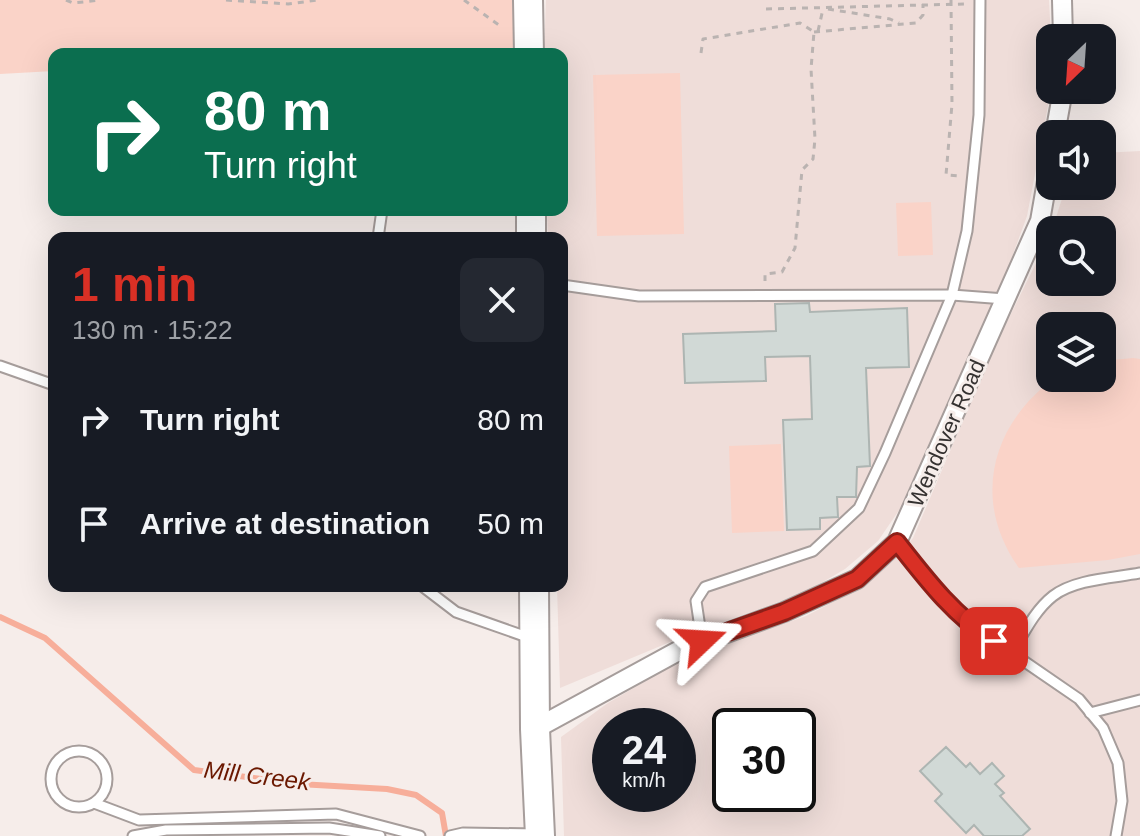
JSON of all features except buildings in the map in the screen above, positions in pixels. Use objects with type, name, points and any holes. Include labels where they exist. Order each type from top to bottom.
[{"type":"main road","points":[[526,48],[528,0]]},
{"type":"main road","points":[[534,592],[540,835]]},
{"type":"street","points":[[1062,0],[1063,24]]},
{"type":"street","name":"Wendover Road","points":[[535,729],[680,650],[784,612],[857,579],[897,542],[1040,221],[1044,200]]},
{"type":"lane","points":[[702,641],[696,601],[705,587],[813,551],[859,508],[952,295],[967,231],[979,115],[980,2]]},
{"type":"lane","points":[[568,286],[639,296],[952,295],[1005,299]]},
{"type":"lane","points":[[0,366],[48,383]]},
{"type":"lane","points":[[897,542],[931,587],[977,630],[1079,699],[1103,728],[1118,763],[1122,801],[1116,836]]},
{"type":"lane","points":[[1012,653],[1036,614],[1055,594],[1082,584],[1140,573]]},
{"type":"lane","points":[[430,592],[456,612],[534,639]]},
{"type":"lane","points":[[1090,713],[1140,700]]},
{"type":"lane","points":[[94,803],[105,789],[106,772],[102,764],[89,752],[80,750],[63,755],[56,761],[50,777],[55,794],[61,801],[77,807],[94,803],[139,820],[336,814],[420,836]]},
{"type":"lane","points":[[133,836],[166,830],[329,828],[380,836]]},
{"type":"lane","points":[[450,836],[498,833],[540,835]]},
{"type":"path","points":[[66,0],[73,3],[101,0]]},
{"type":"path","points":[[226,0],[288,4],[318,0]]},
{"type":"path","points":[[464,0],[524,48]]},
{"type":"path","points":[[951,2],[952,104],[946,175],[962,177]]},
{"type":"path","points":[[766,9],[980,2]]},
{"type":"path","points":[[701,53],[703,39],[779,24],[800,23],[816,31],[916,23],[923,15],[923,4]]},
{"type":"path","points":[[823,7],[899,23]]},
{"type":"path","points":[[764,296],[765,274],[782,272],[795,248],[802,170],[813,159],[815,139],[811,69],[823,7]]},
{"type":"shaded area","points":[[0,0],[528,0],[529,47],[48,48],[48,71],[0,74]]},
{"type":"shaded area","points":[[546,0],[1049,0],[1050,24],[1036,24],[1036,104],[1048,104],[1045,120],[1036,120],[1036,169],[1027,216],[1005,276],[904,503],[878,541],[845,569],[806,592],[682,637],[560,688],[557,592],[568,592],[568,232],[548,232],[547,216],[568,216],[568,48],[544,48]]},
{"type":"shaded area","points":[[680,73],[684,234],[597,236],[593,75]]},
{"type":"shaded area","points":[[1140,151],[1140,836],[564,836],[561,737],[592,715],[592,812],[696,812],[696,708],[601,708],[666,669],[806,616],[854,591],[893,561],[913,538],[994,348],[1036,263],[1036,296],[1116,296],[1116,216],[1056,216],[1062,200],[1116,200],[1116,152]]},
{"type":"shaded area","points":[[931,202],[933,255],[898,256],[896,203]]},
{"type":"shaded area","points":[[1140,359],[1140,554],[1019,568],[1004,542],[995,517],[992,491],[995,465],[1003,441],[1016,418],[1039,392],[1116,392],[1116,360]]},
{"type":"shaded area","points":[[781,444],[784,531],[732,533],[729,446]]},
{"type":"waterway","name":"Mill Creek","points":[[0,617],[45,638],[194,770],[299,784],[387,789],[416,795],[442,813],[446,836]]},
{"type":"route","points":[[702,641],[784,612],[857,579],[897,542],[931,587],[977,630],[994,641]]}]
